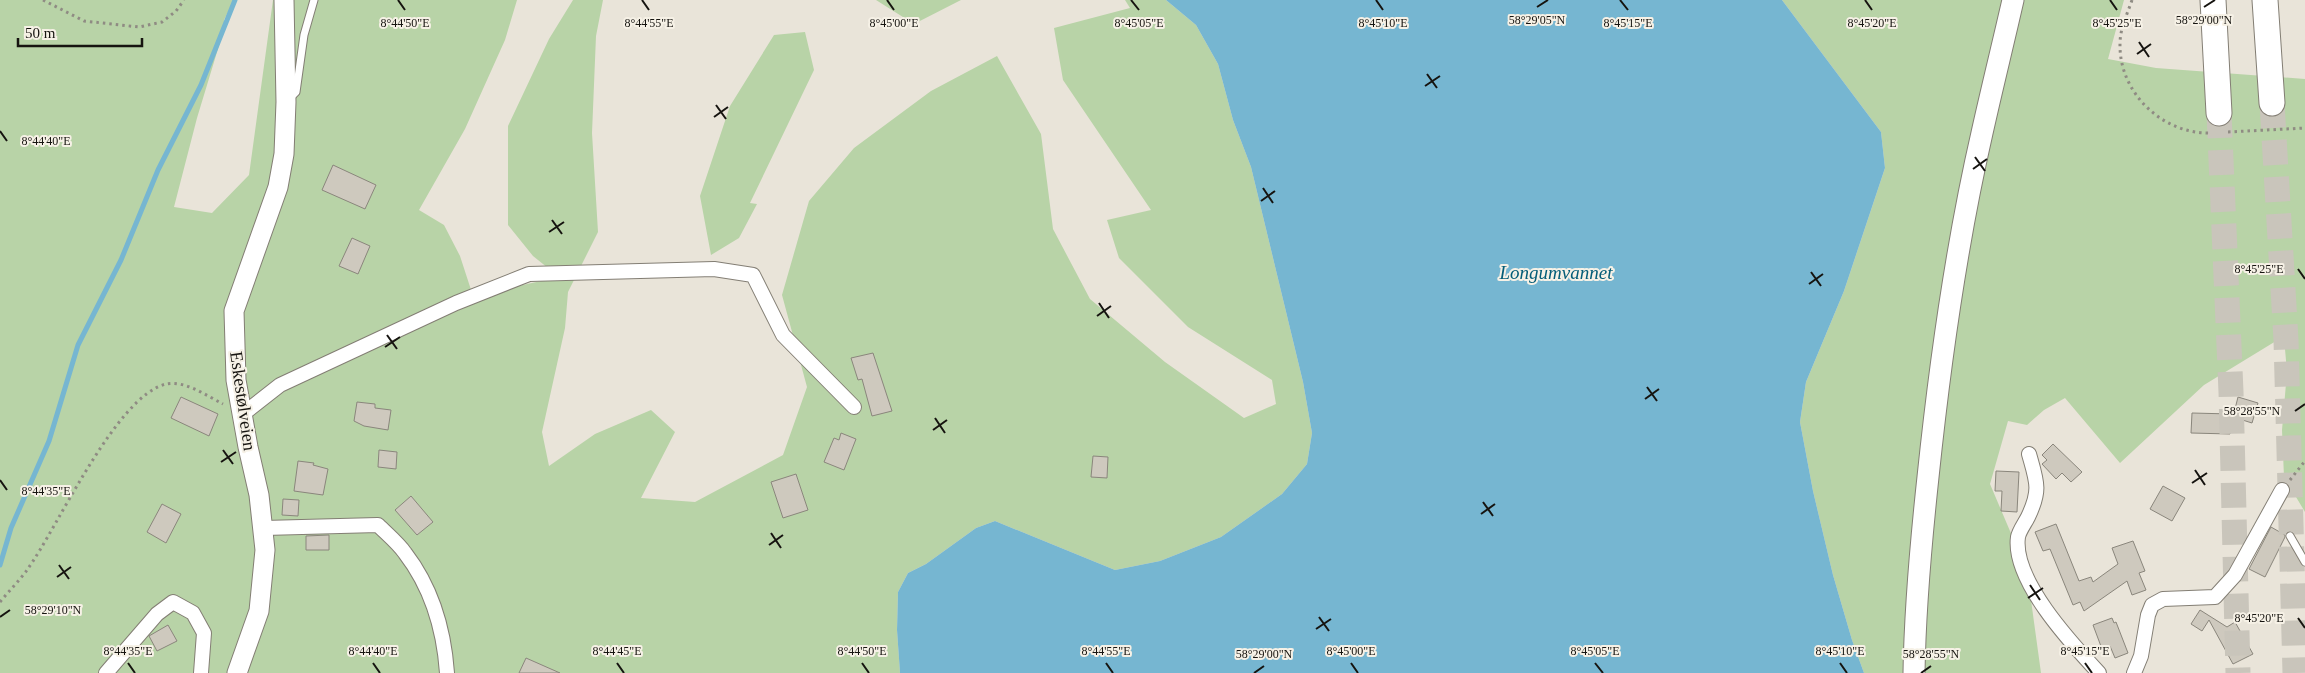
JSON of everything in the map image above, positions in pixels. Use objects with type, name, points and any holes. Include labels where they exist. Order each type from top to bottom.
[{"type":"highway","points":[[2212,0],[2219,113]]},
{"type":"highway","points":[[2265,0],[2272,103]]},
{"type":"main road","name":"Eskestølveien","points":[[238,673],[259,611],[264,528],[236,380],[234,311],[278,188],[284,154],[286,102],[284,0]]},
{"type":"main road","points":[[1903,673],[1913,511],[1926,392],[1942,287],[1970,132],[2002,0]]},
{"type":"main road","points":[[1914,673],[1924,512],[1937,394],[1953,288],[1981,134],[2013,0]]},
{"type":"street","points":[[243,414],[280,385],[456,303],[529,274],[714,269],[753,275],[783,335],[854,407]]},
{"type":"street","points":[[2029,454],[2035,475],[2037,497],[2018,537],[2020,554],[2026,574],[2051,620],[2098,673]]},
{"type":"street","points":[[2134,673],[2141,656],[2148,615],[2152,605],[2163,599],[2215,596],[2235,574],[2282,490]]},
{"type":"street","points":[[264,528],[378,525],[405,553],[429,591],[444,639],[447,673]]},
{"type":"street","points":[[106,673],[157,614],[173,602],[193,613],[204,633],[202,673]]},
{"type":"lane","name":"Eskestølveien","points":[[286,102],[296,92],[304,35],[314,0]]},
{"type":"lane","points":[[2290,536],[2305,562]]},
{"type":"path","points":[[43,0],[84,21],[139,27],[162,22],[176,11],[184,0]]},
{"type":"path","points":[[2123,70],[2120,43],[2122,24],[2132,0]]},
{"type":"path","points":[[0,602],[27,570],[89,466],[132,405],[147,392],[167,384],[181,385],[198,391],[243,414]]},
{"type":"path","points":[[2282,490],[2305,461]]},
{"type":"green space","points":[[0,0],[234,0],[224,20],[224,29],[197,118],[174,207],[212,213],[249,175],[273,0],[517,0],[505,40],[465,129],[419,210],[444,225],[460,256],[473,296],[541,281],[553,272],[533,256],[508,225],[508,126],[549,39],[573,0],[603,0],[596,36],[592,133],[598,232],[568,292],[565,328],[542,432],[549,466],[595,434],[651,410],[675,432],[641,498],[695,502],[783,455],[807,387],[782,295],[809,201],[854,148],[931,91],[997,56],[1041,134],[1053,229],[1090,299],[1165,362],[1244,418],[1276,404],[1272,380],[1188,327],[1119,258],[1107,220],[1151,210],[1063,80],[1054,28],[1130,8],[1125,0],[1166,0],[1196,25],[1218,64],[1233,120],[1251,167],[1303,382],[1312,433],[1307,464],[1282,494],[1221,537],[1160,561],[1115,570],[995,521],[976,528],[926,564],[908,573],[898,592],[897,630],[900,673],[0,673]]},
{"type":"green space","points":[[876,0],[961,0],[914,24]]},
{"type":"green space","points":[[1782,0],[2124,0],[2108,59],[2156,68],[2305,79],[2305,512],[2284,477],[2282,430],[2287,372],[2285,349],[2276,341],[2204,385],[2120,463],[2065,398],[2044,410],[2027,425],[2008,421],[1990,484],[2027,571],[2041,673],[1864,673],[1833,575],[1813,491],[1800,422],[1806,382],[1844,291],[1885,168],[1881,132]]},
{"type":"green space","points":[[805,32],[814,70],[750,203],[757,204],[739,238],[711,255],[700,196],[730,106],[774,35]]},
{"type":"water","name":"Longumvannet","points":[[1166,0],[1782,0],[1881,132],[1885,168],[1844,291],[1806,382],[1800,422],[1813,491],[1833,575],[1864,673],[900,673],[897,630],[898,592],[908,573],[926,564],[976,528],[995,521],[1115,570],[1160,561],[1221,537],[1282,494],[1307,464],[1312,433],[1303,382],[1251,167],[1233,120],[1218,64],[1196,25]]},
{"type":"building","points":[[333,165],[376,185],[365,209],[322,190]]},
{"type":"building","points":[[352,238],[370,246],[358,274],[339,266]]},
{"type":"building","points":[[873,353],[892,411],[872,416],[862,379],[858,380],[851,358]]},
{"type":"building","points":[[181,397],[218,414],[209,436],[171,418]]},
{"type":"building","points":[[2238,397],[2258,403],[2252,423],[2233,417]]},
{"type":"building","points":[[357,402],[375,404],[375,408],[391,410],[388,430],[364,426],[354,421]]},
{"type":"building","points":[[2192,413],[2231,414],[2230,434],[2191,433]]},
{"type":"building","points":[[841,433],[856,439],[844,470],[824,462],[834,438],[839,440]]},
{"type":"building","points":[[2053,444],[2082,472],[2071,482],[2062,473],[2056,479],[2042,464],[2047,460],[2042,455]]},
{"type":"building","points":[[379,450],[397,452],[396,469],[378,467]]},
{"type":"building","points":[[1093,456],[1108,457],[1107,478],[1091,477]]},
{"type":"building","points":[[298,461],[314,463],[313,465],[328,469],[323,495],[294,491]]},
{"type":"building","points":[[1996,471],[2019,472],[2017,512],[2001,511],[2002,491],[1995,491]]},
{"type":"building","points":[[796,474],[808,510],[783,518],[771,482]]},
{"type":"building","points":[[2163,486],[2185,498],[2172,521],[2150,509]]},
{"type":"building","points":[[411,496],[433,522],[417,535],[395,510]]},
{"type":"building","points":[[283,499],[299,500],[298,516],[282,515]]},
{"type":"building","points":[[162,504],[181,514],[166,543],[147,532]]},
{"type":"building","points":[[2056,524],[2079,581],[2091,577],[2093,582],[2118,564],[2112,548],[2133,541],[2145,571],[2139,573],[2146,590],[2132,595],[2127,581],[2084,611],[2080,602],[2073,605],[2050,549],[2043,551],[2035,532]]},
{"type":"building","points":[[2271,527],[2285,535],[2285,537],[2265,577],[2249,569]]},
{"type":"building","points":[[329,535],[329,550],[306,550],[306,536]]},
{"type":"building","points":[[2200,610],[2227,627],[2235,622],[2253,654],[2233,664],[2209,620],[2202,631],[2191,624]]},
{"type":"building","points":[[2112,618],[2114,623],[2116,622],[2128,653],[2115,658],[2110,646],[2102,649],[2093,625]]},
{"type":"building","points":[[168,625],[177,641],[157,651],[149,636]]},
{"type":"building","points":[[526,658],[560,673],[519,673]]},
{"type":"waterway","points":[[0,565],[11,528],[49,441],[78,345],[121,260],[158,170],[201,85],[235,0]]},
{"type":"tunnel","points":[[2272,103],[2286,340],[2295,673]]},
{"type":"tunnel","points":[[2219,113],[2231,392],[2238,673]]}]
